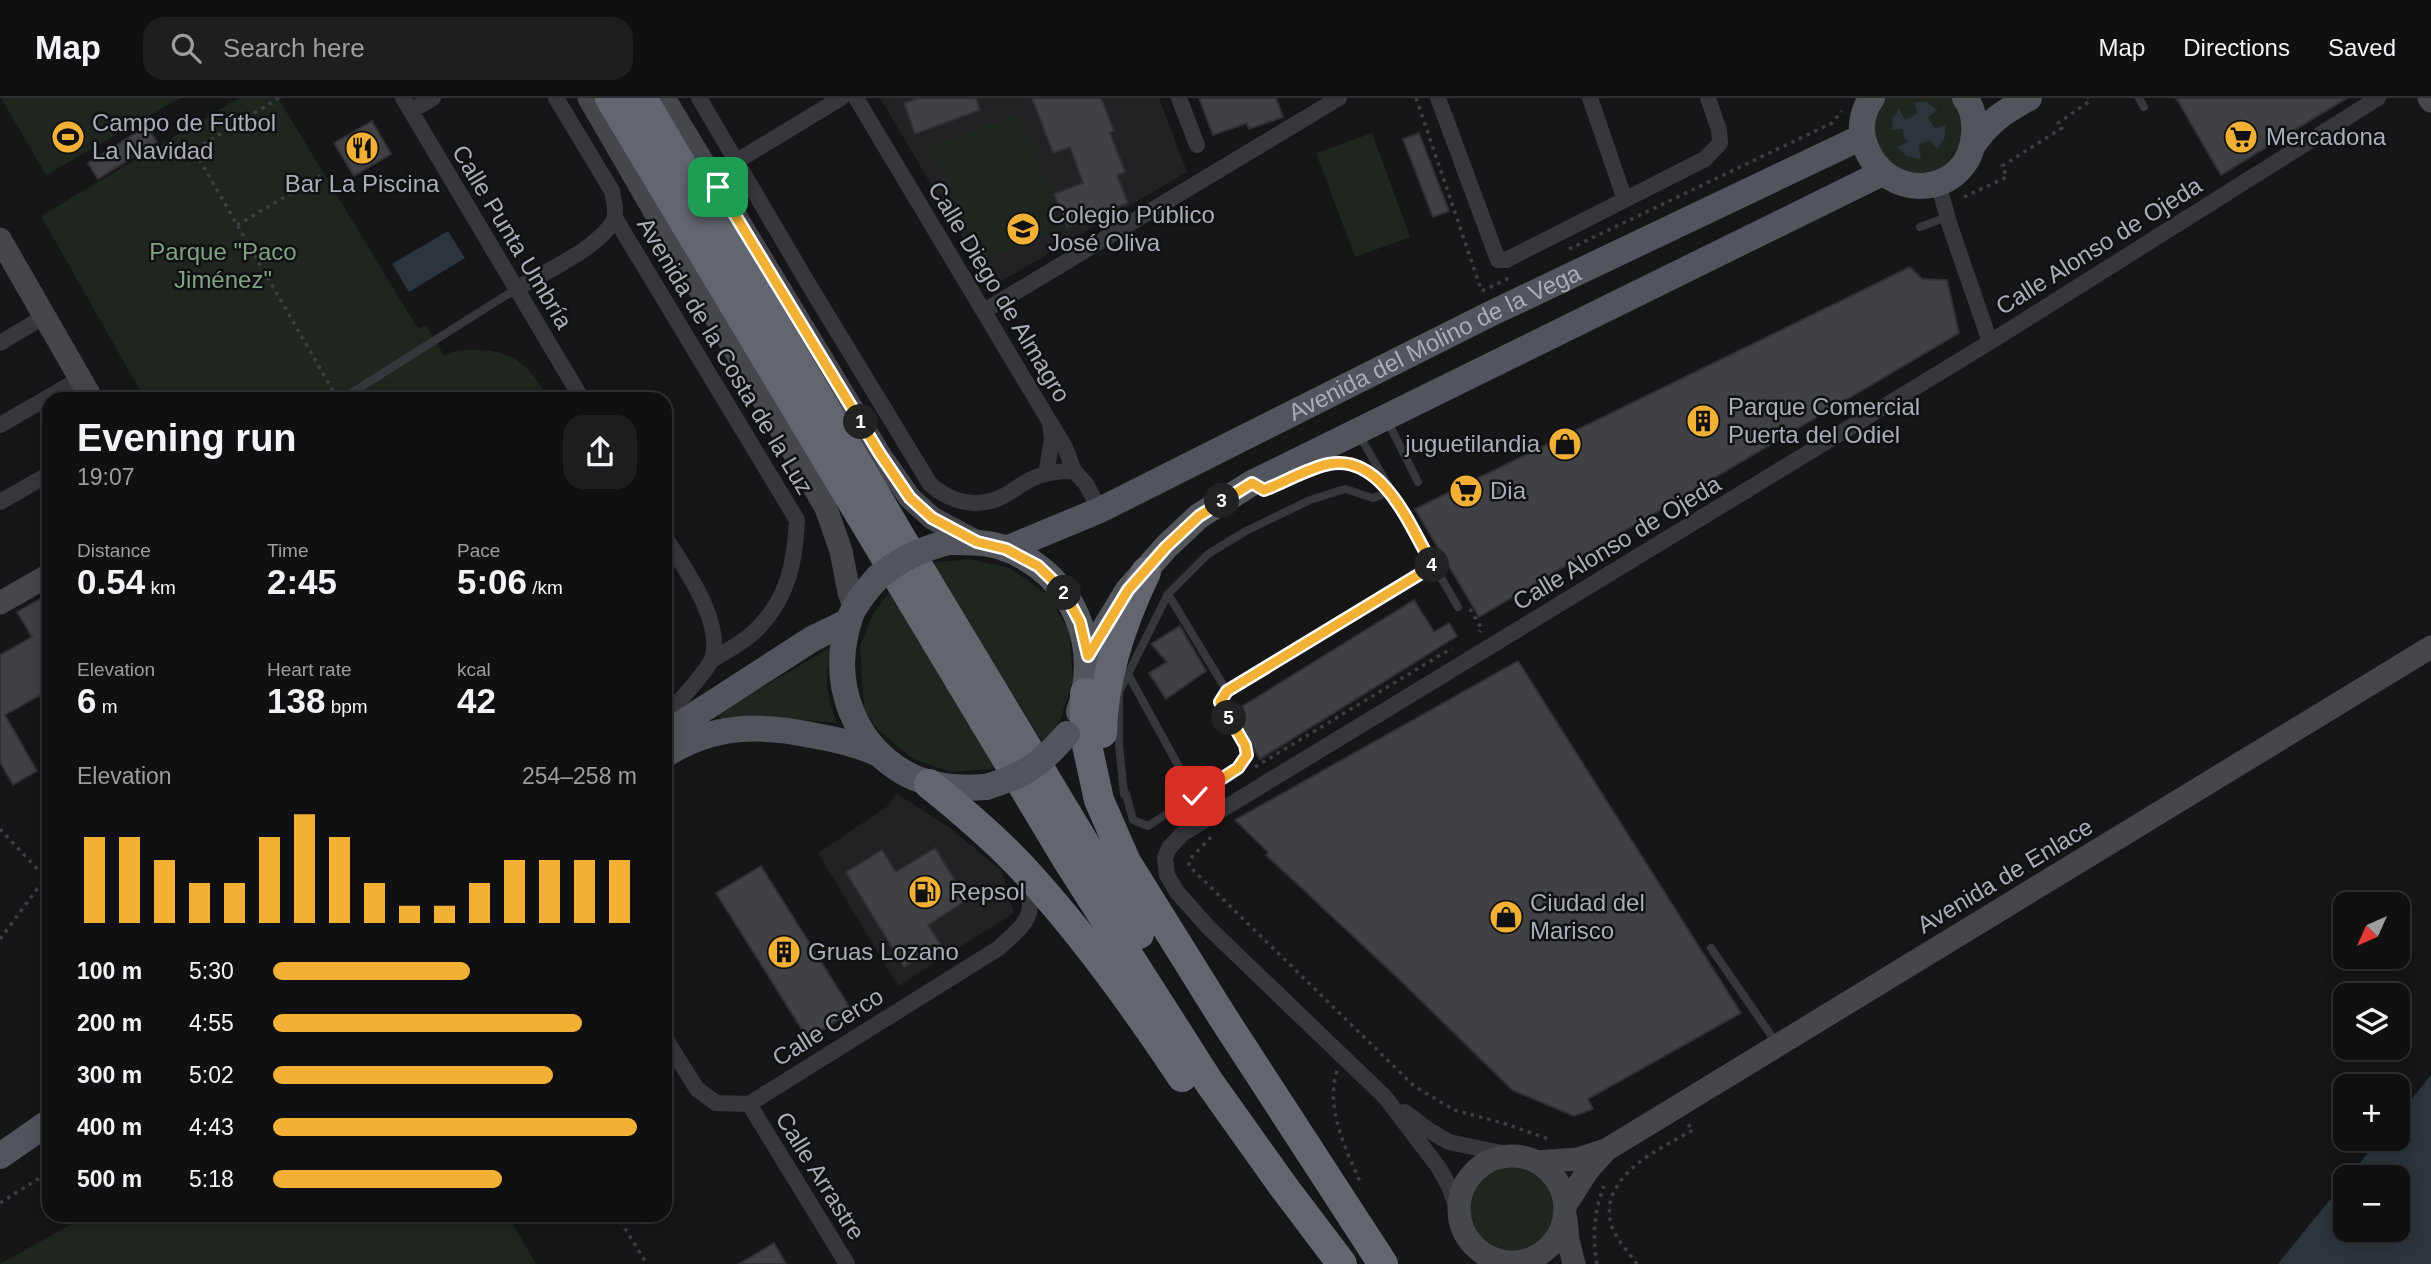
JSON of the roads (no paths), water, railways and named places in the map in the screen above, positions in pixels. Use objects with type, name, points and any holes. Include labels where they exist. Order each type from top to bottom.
[{"type":"highway","points":[[610,98],[1068,861],[1209,1082],[1342,1264]]},
{"type":"highway","points":[[642,98],[908,550],[1264,1139],[1362,1264]]},
{"type":"highway","points":[[1099,800],[1102,715],[1110,671],[1128,611],[1146,572]]},
{"type":"highway","points":[[1085,693],[1085,736],[1099,800],[1126,862],[1382,1264]]},
{"type":"highway","points":[[929,784],[980,826],[1027,873],[1103,965],[1228,1144],[1281,1214],[1324,1264]]},
{"type":"main road","points":[[1872,98],[1862,120],[1862,137],[1869,158],[1881,173],[1899,183],[1919,187],[1938,183],[1953,175],[1968,158],[1984,128],[2002,113],[2029,98]]},
{"type":"main road","points":[[1965,98],[1975,122],[1973,145]]},
{"type":"main road","name":"Avenida del Molino de la Vega","points":[[1006,549],[1100,510],[1490,314],[1862,137]]},
{"type":"main road","name":"Avenida del Molino de la Vega","points":[[1088,656],[1128,590],[1166,547],[1199,516],[1252,483],[1881,173]]},
{"type":"main road","points":[[672,729],[851,614],[878,577],[899,560],[923,549],[949,542],[977,542],[1006,549],[1038,566],[1063,590],[1080,622],[1088,656],[1085,693],[1078,715],[1067,734],[1045,759],[1018,777],[986,787],[958,789],[929,784],[903,772],[880,755],[856,743],[778,728],[744,727],[683,744],[672,751]]},
{"type":"main road","points":[[851,614],[842,649],[842,678],[846,697],[862,733],[880,755]]},
{"type":"main road","points":[[0,1156],[42,1127]]},
{"type":"main road","points":[[0,1175],[42,1148]]},
{"type":"street","points":[[407,104],[433,98]]},
{"type":"street","name":"Avenida de la Costa de la Luz","points":[[556,98],[612,191],[615,218],[797,520],[796,548],[786,590],[756,630],[712,660]]},
{"type":"street","points":[[589,98],[826,508],[841,551],[851,614]]},
{"type":"street","points":[[664,98],[880,454],[910,498],[932,518],[977,542]]},
{"type":"street","points":[[699,98],[930,484],[938,491],[963,502],[982,502],[997,499],[1036,477],[1074,471]]},
{"type":"street","points":[[737,161],[841,98]]},
{"type":"street","name":"Calle Diego de Almagro","points":[[856,98],[1065,447],[1074,471],[1086,484],[1100,510]]},
{"type":"street","points":[[1179,98],[1197,145]]},
{"type":"street","points":[[984,311],[1339,98]]},
{"type":"street","name":"Avenida del Molino de la Vega","points":[[1438,98],[1497,260],[1506,260],[1705,159],[1720,143],[1719,130],[1708,98]]},
{"type":"street","points":[[1590,98],[1625,200]]},
{"type":"street","name":"Calle Alonso de Ojeda","points":[[1511,1156],[1450,1142],[1430,1132],[1385,1097],[1208,927],[1177,892],[1167,875],[1165,858],[1169,848],[1182,834],[1990,342],[2378,98]]},
{"type":"street","name":"Calle Punta Umbría","points":[[407,104],[578,392]]},
{"type":"street","points":[[1938,183],[1990,342]]},
{"type":"street","points":[[516,289],[602,236],[615,218]]},
{"type":"street","points":[[2,247],[46,316],[86,389]]},
{"type":"street","points":[[0,343],[46,316]]},
{"type":"street","points":[[0,425],[42,407]]},
{"type":"street","points":[[1046,474],[1052,439],[1048,419]]},
{"type":"street","points":[[0,502],[42,478]]},
{"type":"street","points":[[672,548],[709,616],[715,636],[712,660],[672,709]]},
{"type":"street","points":[[0,603],[42,580]]},
{"type":"street","name":"Avenida de Enlace","points":[[1537,1162],[1578,1159],[1606,1150],[2431,647]]},
{"type":"street","name":"Calle Cerco","points":[[749,1104],[999,948],[1028,920],[1032,904],[1027,873]]},
{"type":"street","name":"Calle Arrastre","points":[[672,1049],[697,1089],[716,1103],[749,1104],[847,1264]]},
{"type":"street","name":"Calle Alonso de Ojeda","points":[[1385,1097],[1439,1168],[1449,1186],[1460,1217]]},
{"type":"street","name":"Avenida de Enlace","points":[[1565,1210],[1588,1171],[1606,1150]]},
{"type":"street","points":[[1565,1210],[1562,1226],[1547,1249],[1535,1261],[1514,1262],[1488,1259],[1473,1244],[1464,1231],[1460,1217],[1460,1199],[1466,1182],[1478,1168],[1493,1159],[1511,1156],[1537,1162],[1549,1171],[1558,1183],[1565,1210],[1574,1264]]},
{"type":"lane","points":[[2139,98],[2144,107]]},
{"type":"lane","points":[[1920,227],[1947,217]]},
{"type":"lane","points":[[351,392],[516,289]]},
{"type":"lane","points":[[1385,418],[1418,482]]},
{"type":"lane","points":[[1357,432],[1458,607]]},
{"type":"lane","points":[[1252,483],[1264,490],[1328,464],[1346,463],[1373,474],[1387,486]]},
{"type":"lane","points":[[1387,486],[1381,495],[1373,498],[1345,489],[1310,500],[1246,531],[1208,554],[1168,594],[1119,692],[1119,744],[1124,794],[1133,820],[1148,826],[1238,768],[1247,755],[1245,745],[1220,702],[1227,691],[1433,566]]},
{"type":"lane","points":[[1168,594],[1227,691]]},
{"type":"lane","points":[[1128,674],[1195,796]]},
{"type":"lane","points":[[1712,948],[1778,1046]]},
{"type":"place","name":"Campo de Fútbol La Navidad","points":[[68,137]]},
{"type":"place","name":"Mercadona","points":[[2241,137]]},
{"type":"place","name":"Bar La Piscina","points":[[362,148]]},
{"type":"place","name":"Colegio Público José Oliva","points":[[1023,229]]},
{"type":"place","name":"Parque Comercial Puerta del Odiel","points":[[1703,421]]},
{"type":"place","name":"juguetilandia","points":[[1565,444]]},
{"type":"place","name":"Dia","points":[[1466,491]]},
{"type":"place","name":"Repsol","points":[[925,892]]},
{"type":"place","name":"Ciudad del Marisco","points":[[1506,917]]},
{"type":"place","name":"Gruas Lozano","points":[[784,952]]},
{"type":"park label","name":"Parque \"Paco Jiménez\"","points":[[223,266]]}]
